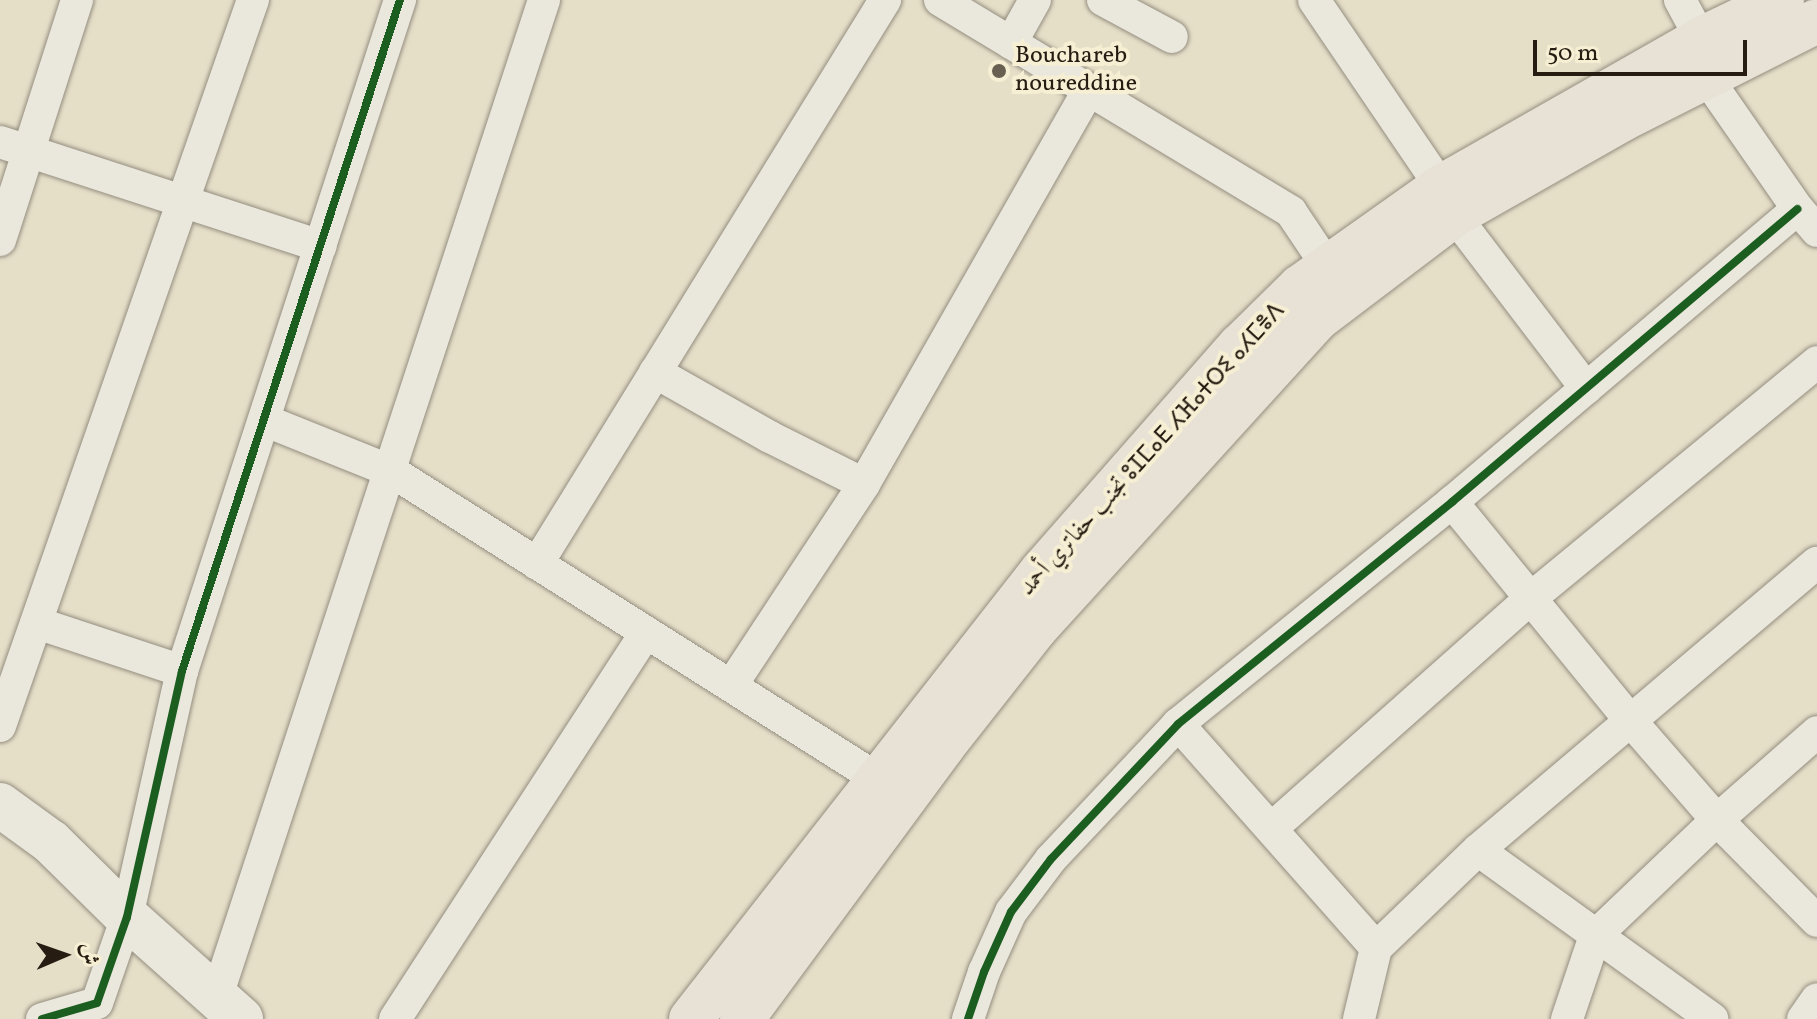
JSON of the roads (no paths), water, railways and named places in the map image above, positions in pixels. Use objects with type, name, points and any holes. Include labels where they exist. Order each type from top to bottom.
[{"type":"main road","name":"تجنب حفاتري أحمد ⵓⵊⵎⴰⴹ ⵃⴼⴰⵜⵔⵉ ⴰⵃⵎⴻⴷ","points":[[691,1019],[1042,571],[1198,393],[1300,287],[1328,267],[1448,201],[1698,54],[1782,0]]},
{"type":"main road","name":"تجنب حفاتري أحمد ⵓⵊⵎⴰⴹ ⵃⴼⴰⵜⵔⵉ ⴰⵃⵎⴻⴷ","points":[[1698,54],[1817,21]]},
{"type":"main road","name":"تجنب حفاتري أحمد ⵓⵊⵎⴰⴹ ⵃⴼⴰⵜⵔⵉ ⴰⵃⵎⴻⴷ","points":[[742,1019],[943,746],[1036,628],[1317,319],[1448,201]]},
{"type":"main road","points":[[0,805],[51,842],[127,917],[229,1008]]},
{"type":"street","points":[[0,240],[14,147],[77,0]]},
{"type":"street","points":[[0,726],[253,0]]},
{"type":"street","points":[[42,1019],[97,1003],[127,917],[182,671],[400,0]]},
{"type":"street","points":[[229,1008],[391,471],[544,0]]},
{"type":"street","points":[[537,564],[885,0]]},
{"type":"street","points":[[940,0],[1291,212],[1328,267]]},
{"type":"street","points":[[1011,43],[1035,0]]},
{"type":"street","points":[[1103,0],[1172,37]]},
{"type":"street","points":[[1314,0],[1448,201],[1586,388]]},
{"type":"street","points":[[968,1019],[984,972],[1011,912],[1051,859],[1178,724],[1452,502],[1586,388],[1808,220],[1698,54],[1680,0]]},
{"type":"street","points":[[731,686],[864,484],[1089,90]]},
{"type":"street","points":[[14,147],[321,246]]},
{"type":"street","points":[[1272,828],[1531,598],[1817,362]]},
{"type":"street","points":[[655,372],[770,437],[864,484]]},
{"type":"street","points":[[264,420],[391,471],[878,779]]},
{"type":"street","points":[[1452,502],[1630,720],[1717,820],[1817,921]]},
{"type":"street","points":[[1359,1019],[1376,948],[1478,850],[1817,563]]},
{"type":"street","points":[[37,623],[182,671]]},
{"type":"street","points":[[395,1019],[646,632]]},
{"type":"street","points":[[1178,724],[1376,948]]},
{"type":"street","points":[[1567,1019],[1595,936],[1717,820],[1817,732]]},
{"type":"street","points":[[1478,850],[1712,1019]]},
{"type":"street","points":[[1803,1019],[1817,999]]},
{"type":"place","name":"Bouchareb noureddine","points":[[999,71]]}]
